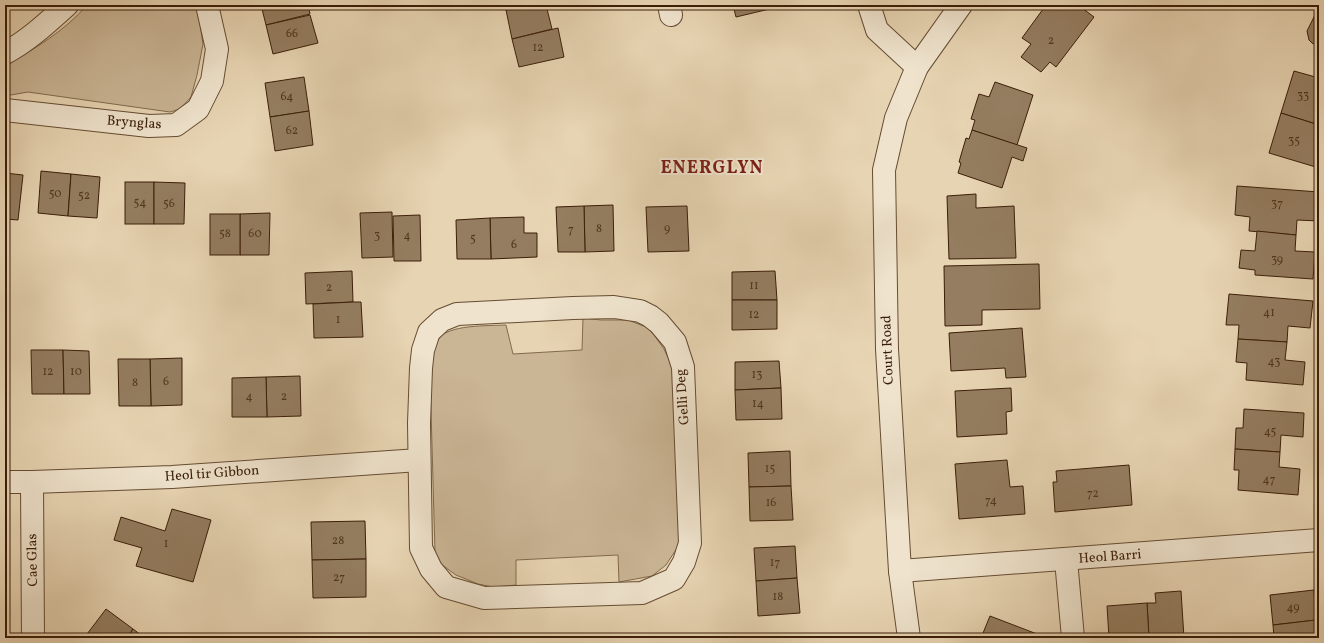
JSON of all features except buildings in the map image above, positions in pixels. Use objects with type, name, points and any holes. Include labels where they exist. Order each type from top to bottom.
[{"type":"street","points":[[5,53],[46,23],[67,5]]},
{"type":"street","name":"Brynglas","points":[[5,110],[149,126],[176,125],[198,109],[212,81],[217,49],[207,5]]},
{"type":"street","points":[[869,5],[877,30],[917,67]]},
{"type":"street","name":"Court Road","points":[[909,638],[900,571],[887,349],[884,170],[896,118],[917,67],[961,5]]},
{"type":"street","name":"Gelli Deg","points":[[614,307],[640,311],[659,323],[675,342],[683,367],[690,543],[684,562],[674,579],[642,593],[484,598],[446,587],[431,569],[421,548],[420,460],[421,368],[423,350],[430,332],[442,320],[457,314],[573,308],[614,307]]},
{"type":"street","name":"Heol tir Gibbon","points":[[5,482],[172,477],[420,460]]},
{"type":"street","name":"Cae Glas","points":[[32,482],[33,638]]},
{"type":"street","name":"Heol Barri","points":[[900,571],[1066,560],[1319,540]]},
{"type":"street","points":[[1066,560],[1072,638]]},
{"type":"shaded area","points":[[87,5],[197,5],[203,44],[191,97],[180,109],[170,112],[28,92],[5,96],[5,66],[59,31]]},
{"type":"shaded area","points":[[583,318],[628,320],[646,327],[664,349],[672,366],[679,545],[666,565],[652,576],[619,582],[618,555],[516,560],[516,585],[493,587],[478,584],[456,575],[441,564],[435,552],[430,374],[436,344],[443,335],[459,328],[506,325],[513,354],[582,350]]},
{"type":"district","name":"ENERGLYN","points":[[712,168]]}]
